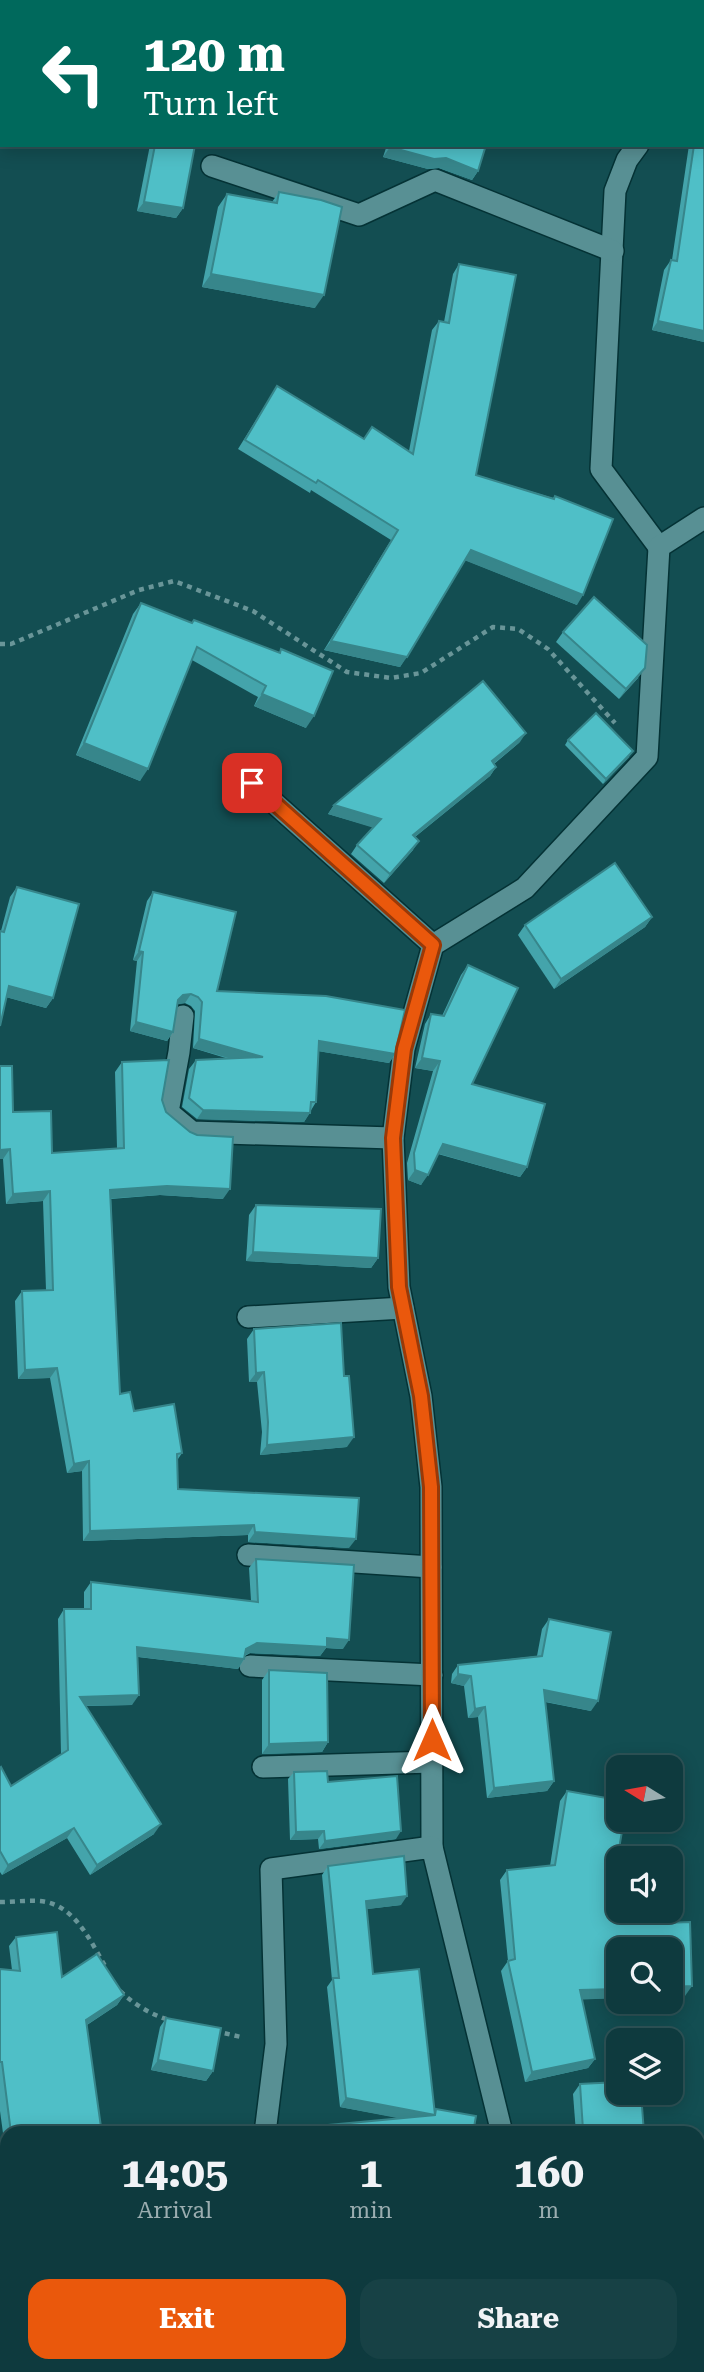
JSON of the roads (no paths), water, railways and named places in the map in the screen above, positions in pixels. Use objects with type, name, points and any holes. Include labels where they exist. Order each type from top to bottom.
[{"type":"street","points":[[500,2126],[432,1847],[430,1474],[421,1396],[399,1287],[393,1138],[404,1049],[433,945],[525,888],[647,757],[659,547],[601,469],[615,191],[627,160],[637,147]]},
{"type":"street","points":[[212,166],[359,215],[435,180],[613,251]]},
{"type":"street","points":[[659,547],[704,518]]},
{"type":"street","points":[[252,783],[433,945]]},
{"type":"street","points":[[183,1016],[168,1112],[191,1132],[393,1138]]},
{"type":"street","points":[[247,1317],[403,1308]]},
{"type":"street","points":[[248,1555],[431,1567]]},
{"type":"street","points":[[250,1666],[432,1675]]},
{"type":"street","points":[[262,1767],[432,1762]]},
{"type":"street","points":[[266,2126],[276,2044],[271,1869],[432,1847]]}]
